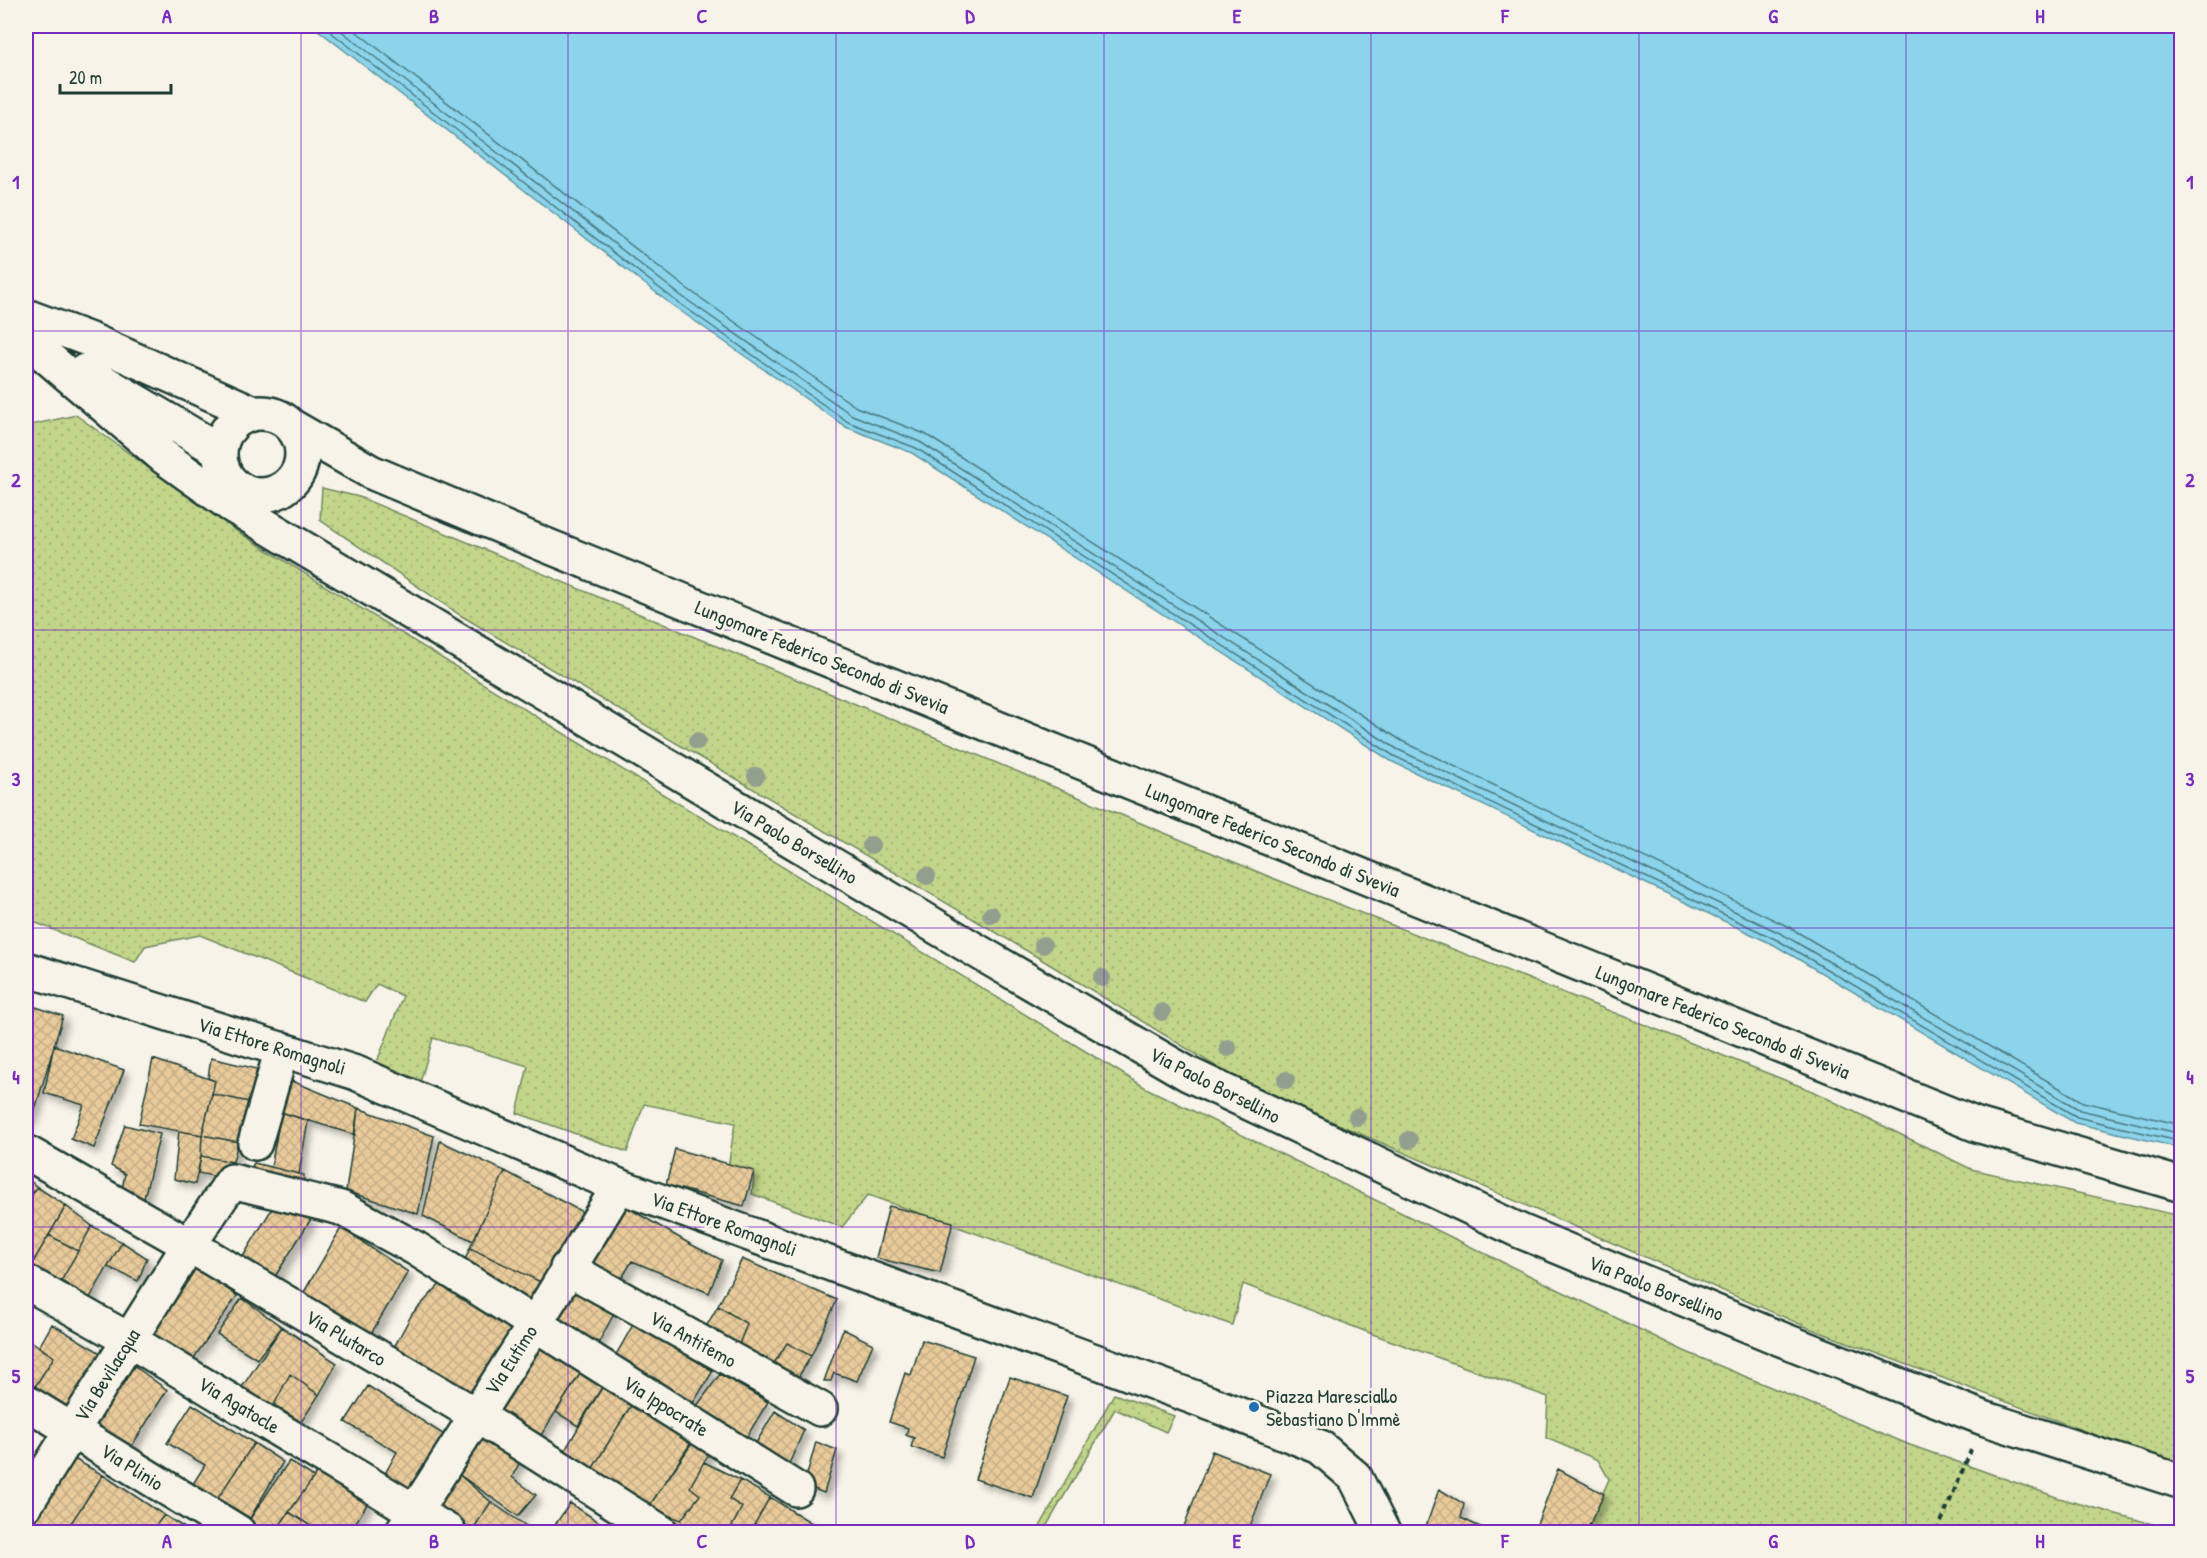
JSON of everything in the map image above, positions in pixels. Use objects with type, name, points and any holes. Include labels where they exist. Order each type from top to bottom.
[{"type":"street","points":[[26,316],[93,341],[254,413],[280,418],[291,426],[302,449],[302,461],[294,478],[281,490],[269,495],[256,495],[234,486],[225,476],[221,464],[220,451],[223,438],[241,418],[254,413]]},
{"type":"street","points":[[26,339],[112,386],[220,451]]},
{"type":"street","points":[[26,339],[164,457],[231,505],[271,528]]},
{"type":"street","name":"Lungomare Federico Secondo di Svevia","points":[[291,426],[371,472],[543,544],[1977,1125],[2181,1185]]},
{"type":"street","name":"Lungomare Federico Secondo di Svevia","points":[[294,478],[327,467],[371,472]]},
{"type":"street","name":"Via Paolo Borsellino","points":[[294,478],[287,505],[291,519],[314,554]]},
{"type":"street","name":"Via Paolo Borsellino","points":[[245,492],[271,528],[972,948],[1188,1074],[1520,1232],[1781,1339],[1986,1419],[2181,1482]]},
{"type":"street","name":"Via Ettore Romagnoli","points":[[26,969],[356,1073],[619,1186],[1220,1407],[1320,1447],[1355,1477],[1383,1533]]},
{"type":"street","points":[[255,1143],[282,1049]]},
{"type":"street","name":"Via Plutarco","points":[[26,1152],[189,1245],[476,1415],[661,1533]]},
{"type":"street","name":"Via Bevilacqua","points":[[26,1504],[189,1245],[232,1181],[340,1208],[415,1248],[535,1324]]},
{"type":"street","name":"Via Eutimo","points":[[409,1522],[535,1324],[619,1186]]},
{"type":"street","name":"Via Antifemo","points":[[567,1269],[820,1409]]},
{"type":"street","name":"Via Agatocle","points":[[26,1282],[129,1340],[409,1522],[449,1533]]},
{"type":"street","name":"Via Ippocrate","points":[[535,1324],[796,1489]]},
{"type":"street","name":"Via Plinio","points":[[26,1402],[238,1533]]},
{"type":"path","points":[[1937,1533],[1986,1419]]},
{"type":"green space","points":[[76,415],[238,532],[597,754],[1146,1088],[1684,1351],[1910,1445],[2059,1498],[2181,1532],[1586,1532],[1609,1479],[1598,1460],[1546,1438],[1548,1397],[1375,1335],[1243,1284],[1232,1325],[868,1195],[842,1227],[752,1194],[754,1176],[728,1168],[735,1123],[644,1104],[627,1152],[517,1113],[528,1066],[433,1038],[420,1083],[376,1064],[403,996],[377,984],[365,1002],[200,935],[145,946],[135,962],[26,919],[26,426]]},
{"type":"green space","points":[[322,488],[359,497],[1270,877],[1810,1090],[1971,1169],[2181,1216],[2181,1467],[1809,1328],[1243,1083],[1044,961],[460,615],[320,520]]},
{"type":"green space","points":[[1114,1394],[1174,1416],[1166,1432],[1115,1409],[1043,1532],[1037,1532]]},
{"type":"water","points":[[313,26],[2181,26],[2181,1148],[2075,1123],[1776,946],[1391,761],[912,453],[846,427],[672,305]]},
{"type":"building","points":[[36,1007],[63,1016],[34,1113],[26,1125],[26,1027]]},
{"type":"building","points":[[54,1045],[124,1070],[94,1148],[71,1139],[84,1105],[44,1093]]},
{"type":"building","points":[[211,1058],[257,1069],[249,1102],[212,1094],[215,1081],[208,1078]]},
{"type":"building","points":[[153,1059],[215,1081],[202,1135],[139,1124]]},
{"type":"building","points":[[292,1081],[358,1108],[355,1135],[281,1112]]},
{"type":"building","points":[[212,1094],[249,1102],[244,1143],[202,1135]]},
{"type":"building","points":[[358,1108],[434,1136],[418,1214],[346,1191]]},
{"type":"building","points":[[281,1112],[308,1121],[299,1174],[271,1167]]},
{"type":"building","points":[[125,1125],[160,1134],[143,1202],[121,1193],[125,1174],[111,1166]]},
{"type":"building","points":[[179,1131],[202,1135],[201,1156],[195,1184],[174,1179]]},
{"type":"building","points":[[202,1135],[238,1142],[233,1162],[201,1156]]},
{"type":"building","points":[[440,1141],[505,1171],[473,1241],[423,1216]]},
{"type":"building","points":[[675,1149],[754,1171],[744,1206],[666,1185]]},
{"type":"building","points":[[201,1156],[233,1162],[228,1179],[198,1173]]},
{"type":"building","points":[[254,1163],[304,1175],[302,1193],[244,1178]]},
{"type":"building","points":[[505,1171],[588,1215],[547,1285],[470,1248]]},
{"type":"building","points":[[26,1177],[37,1187],[26,1202]]},
{"type":"building","points":[[37,1187],[66,1206],[26,1274],[26,1205]]},
{"type":"building","points":[[276,1202],[311,1219],[271,1283],[239,1263]]},
{"type":"building","points":[[66,1206],[92,1226],[78,1251],[49,1235]]},
{"type":"building","points":[[625,1206],[722,1260],[709,1293],[632,1261],[618,1285],[584,1267]]},
{"type":"building","points":[[889,1206],[953,1222],[940,1273],[876,1258]]},
{"type":"building","points":[[92,1226],[122,1242],[84,1308],[55,1292]]},
{"type":"building","points":[[341,1228],[408,1272],[369,1337],[300,1299]]},
{"type":"building","points":[[49,1235],[78,1251],[55,1292],[26,1274]]},
{"type":"building","points":[[122,1242],[147,1258],[138,1281],[108,1267]]},
{"type":"building","points":[[470,1248],[547,1285],[534,1307],[462,1267]]},
{"type":"building","points":[[742,1259],[837,1300],[811,1356],[787,1343],[771,1368],[736,1352],[747,1324],[718,1306]]},
{"type":"building","points":[[189,1262],[237,1296],[189,1365],[141,1337]]},
{"type":"building","points":[[446,1278],[521,1327],[474,1404],[392,1351],[412,1314]]},
{"type":"building","points":[[576,1285],[616,1310],[594,1351],[553,1321]]},
{"type":"building","points":[[242,1298],[282,1327],[257,1359],[217,1334]]},
{"type":"building","points":[[718,1306],[747,1324],[736,1352],[703,1332]]},
{"type":"building","points":[[634,1323],[713,1371],[690,1408],[613,1360]]},
{"type":"building","points":[[52,1324],[104,1355],[69,1416],[29,1396],[54,1357],[39,1347]]},
{"type":"building","points":[[282,1327],[337,1363],[319,1395],[290,1374],[272,1409],[240,1390]]},
{"type":"building","points":[[843,1329],[873,1344],[857,1381],[834,1373],[831,1381],[824,1381]]},
{"type":"building","points":[[922,1340],[974,1356],[942,1457],[911,1447],[914,1438],[906,1435],[908,1428],[889,1422],[905,1373],[911,1375]]},
{"type":"building","points":[[31,1341],[54,1357],[29,1396],[26,1394],[26,1349]]},
{"type":"building","points":[[542,1343],[585,1366],[536,1443],[496,1416]]},
{"type":"building","points":[[787,1343],[811,1356],[796,1381],[771,1368]]},
{"type":"building","points":[[133,1365],[167,1390],[128,1452],[91,1431]]},
{"type":"building","points":[[585,1366],[607,1379],[578,1426],[556,1412]]},
{"type":"building","points":[[290,1374],[319,1395],[301,1422],[274,1405]]},
{"type":"building","points":[[720,1374],[768,1402],[746,1438],[694,1410]]},
{"type":"building","points":[[1010,1377],[1067,1396],[1033,1498],[975,1479]]},
{"type":"building","points":[[607,1379],[633,1402],[588,1476],[561,1457]]},
{"type":"building","points":[[368,1386],[449,1438],[415,1497],[382,1479],[397,1452],[345,1422]]},
{"type":"building","points":[[633,1402],[693,1442],[647,1509],[588,1476]]},
{"type":"building","points":[[192,1404],[254,1443],[214,1504],[189,1490],[205,1465],[167,1443]]},
{"type":"building","points":[[775,1411],[804,1430],[788,1466],[753,1448]]},
{"type":"building","points":[[483,1435],[522,1458],[512,1477],[536,1495],[518,1516],[457,1473]]},
{"type":"building","points":[[694,1438],[710,1451],[690,1487],[700,1495],[681,1520],[670,1516],[663,1527],[643,1516]]},
{"type":"building","points":[[816,1442],[837,1450],[824,1493],[804,1485]]},
{"type":"building","points":[[254,1443],[283,1462],[246,1525],[214,1504]]},
{"type":"building","points":[[1212,1451],[1270,1474],[1248,1532],[1182,1532]]},
{"type":"building","points":[[67,1455],[103,1475],[65,1532],[40,1532],[26,1522]]},
{"type":"building","points":[[289,1461],[314,1477],[275,1532],[258,1532],[246,1525]]},
{"type":"building","points":[[704,1462],[740,1480],[729,1499],[742,1507],[729,1532],[672,1532],[663,1527],[670,1516],[681,1520],[700,1495],[690,1487]]},
{"type":"building","points":[[1558,1469],[1604,1494],[1586,1532],[1534,1532]]},
{"type":"building","points":[[319,1470],[369,1501],[350,1532],[320,1532],[289,1512]]},
{"type":"building","points":[[457,1473],[491,1502],[471,1532],[466,1532],[432,1511]]},
{"type":"building","points":[[103,1475],[164,1515],[151,1532],[65,1532]]},
{"type":"building","points":[[740,1480],[770,1497],[750,1532],[729,1532],[742,1507],[729,1499]]},
{"type":"building","points":[[1439,1489],[1464,1504],[1461,1518],[1491,1532],[1424,1532]]},
{"type":"building","points":[[770,1497],[826,1532],[750,1532]]},
{"type":"building","points":[[491,1502],[535,1532],[471,1532]]},
{"type":"building","points":[[570,1503],[605,1526],[600,1532],[550,1532]]},
{"type":"building","points":[[289,1512],[320,1532],[275,1532]]},
{"type":"building","points":[[164,1515],[188,1530],[187,1532],[151,1532]]},
{"type":"place","name":"Piazza Maresciallo Sebastiano D'Immè","points":[[1254,1407]]}]
